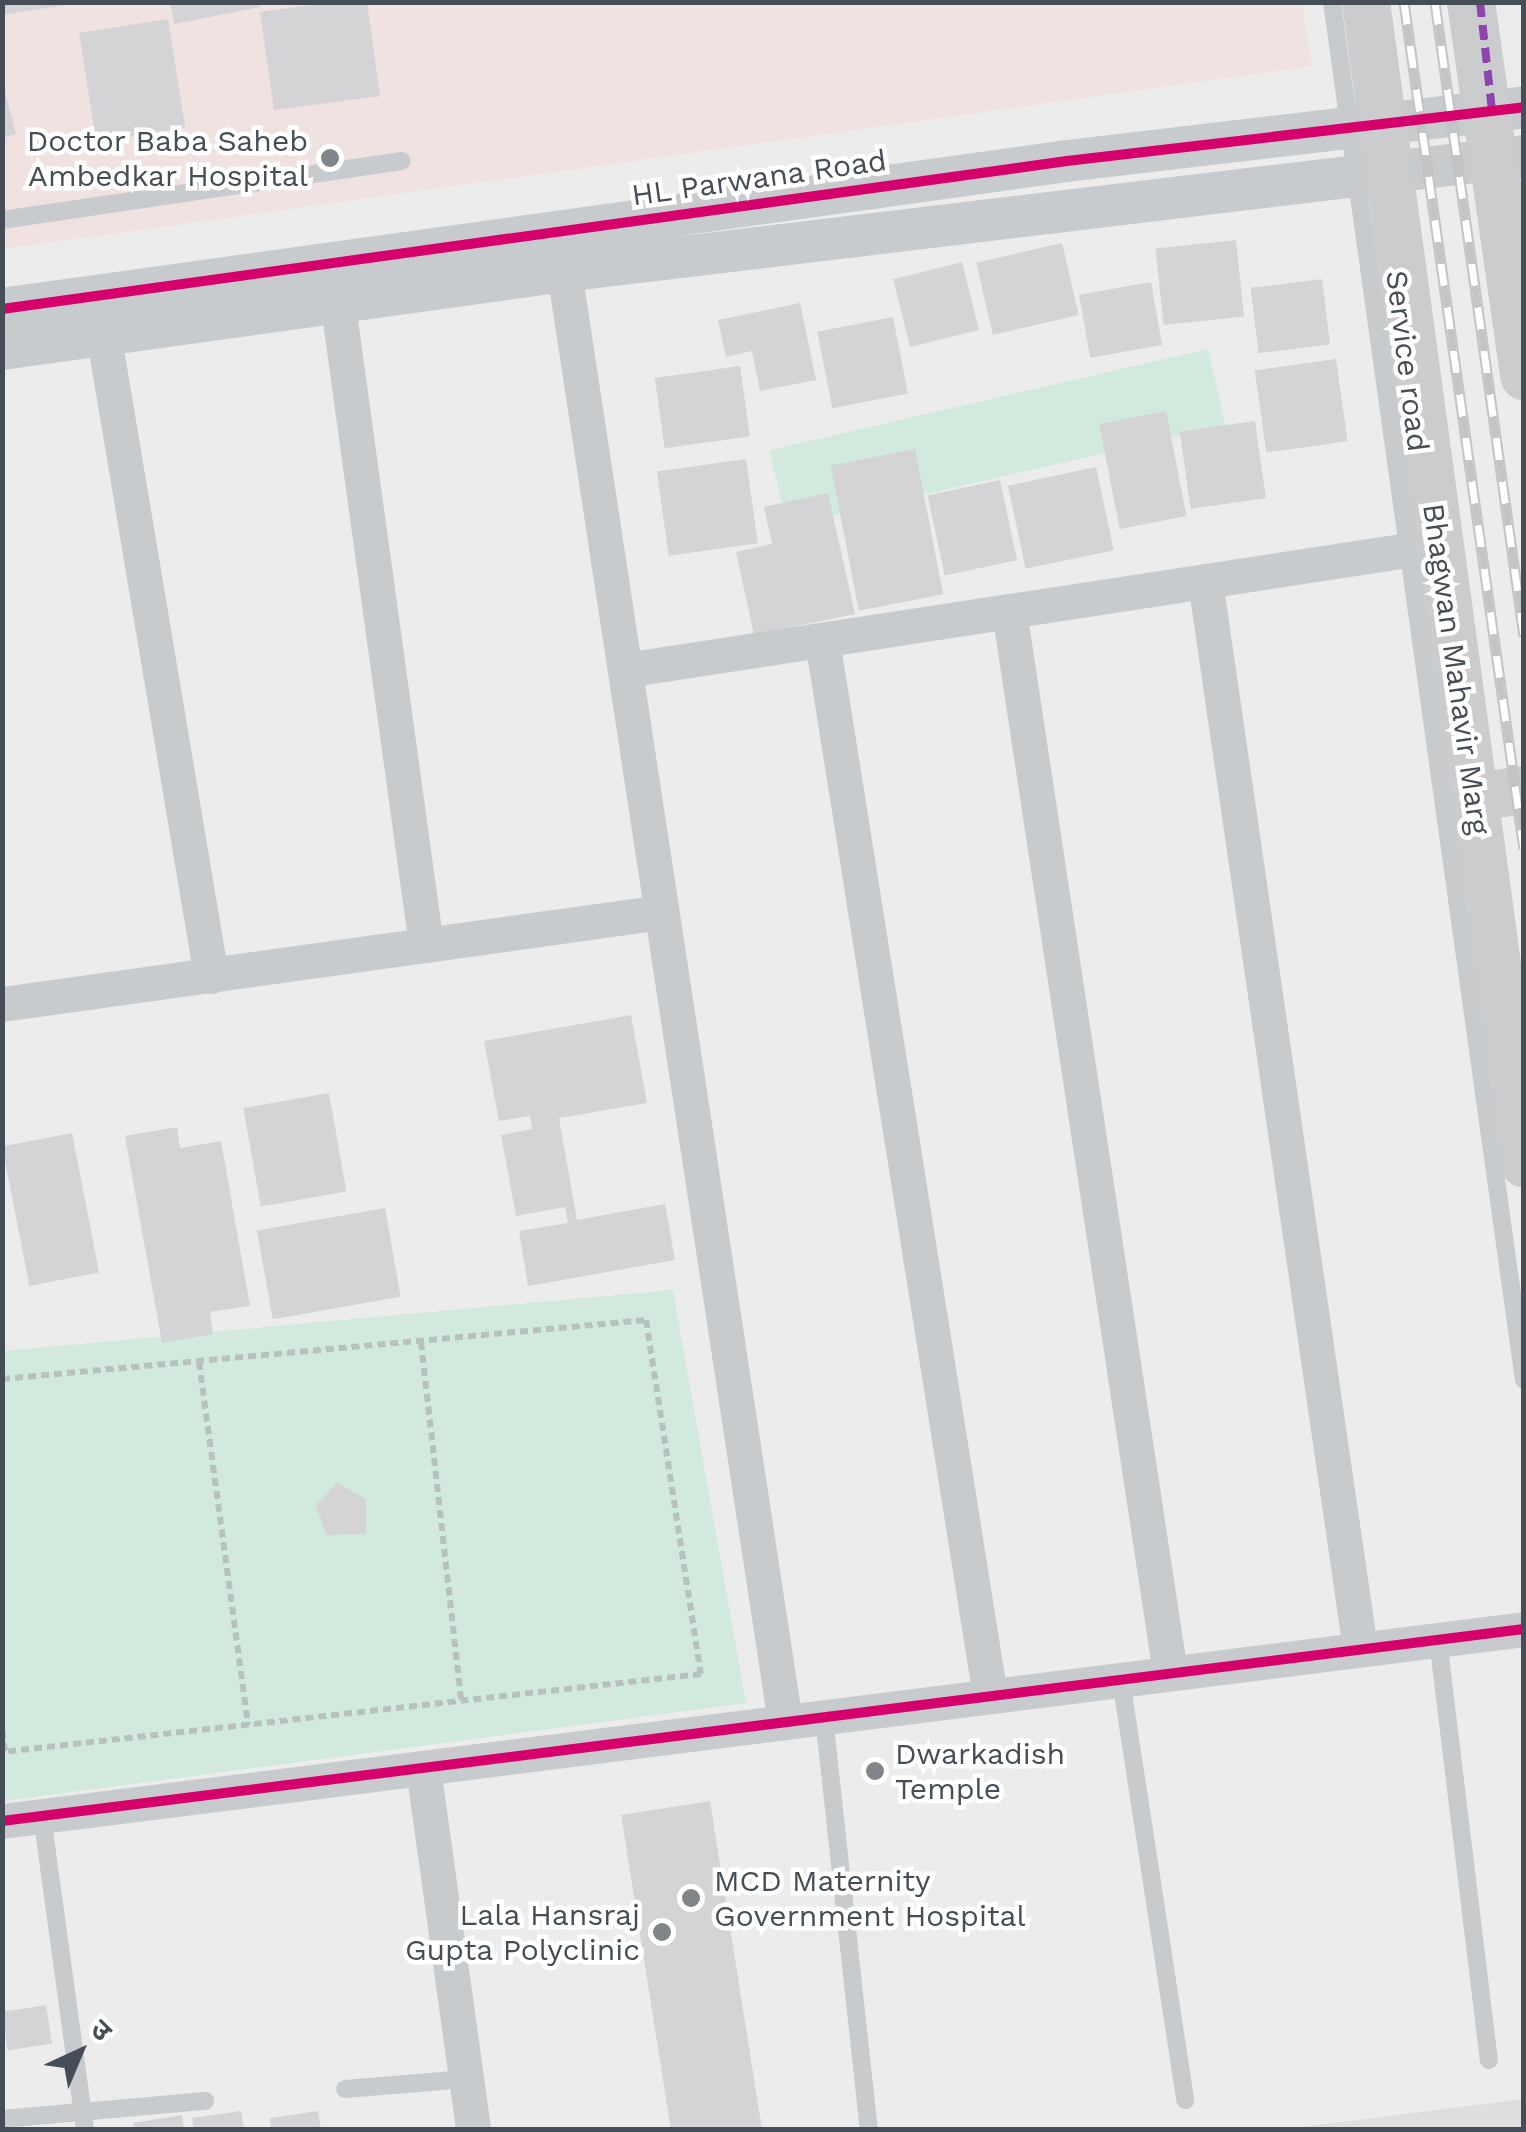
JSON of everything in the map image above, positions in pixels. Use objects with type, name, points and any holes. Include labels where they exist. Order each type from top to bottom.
[{"type":"main road","points":[[1366,2],[1366,125],[1373,177]]},
{"type":"main road","points":[[1472,2],[1505,109],[1524,376]]},
{"type":"main road","name":"Bhagwan Mahavir Marg","points":[[1373,177],[1421,548],[1474,797],[1524,1163]]},
{"type":"main road","points":[[1474,797],[1524,790]]},
{"type":"street","name":"HL Parwana Road","points":[[2,309],[1505,109]]},
{"type":"street","points":[[2,349],[103,332],[338,306],[564,271],[1508,158]]},
{"type":"street","points":[[564,271],[785,1722]]},
{"type":"street","points":[[338,306],[426,945]]},
{"type":"street","points":[[103,332],[211,976]]},
{"type":"street","points":[[625,670],[1421,548]]},
{"type":"street","points":[[1205,581],[1360,1649]]},
{"type":"street","points":[[1008,611],[1170,1673]]},
{"type":"street","points":[[822,640],[990,1696]]},
{"type":"street","points":[[2,1004],[662,912]]},
{"type":"street","points":[[2,1821],[1524,1629]]},
{"type":"street","points":[[423,1768],[473,2130]]},
{"type":"lane","points":[[1332,2],[1366,125]]},
{"type":"lane","points":[[2,220],[402,161]]},
{"type":"lane","points":[[1421,548],[1524,1380]]},
{"type":"lane","points":[[1438,1640],[1489,2060]]},
{"type":"lane","points":[[1121,1680],[1185,2100]]},
{"type":"lane","points":[[824,1717],[869,2130]]},
{"type":"lane","points":[[42,1816],[84,2121]]},
{"type":"lane","points":[[344,2089],[466,2078]]},
{"type":"lane","points":[[2,2119],[84,2121],[205,2101]]},
{"type":"path","points":[[2,1379],[646,1320],[702,1674],[4,1752],[2,1730]]},
{"type":"path","points":[[421,1342],[461,1701]]},
{"type":"path","points":[[199,1362],[248,1725]]},
{"type":"shaded area","name":"Doctor Baba Saheb Ambedkar Hospital","points":[[2,3],[1302,3],[1312,66],[3,249]]},
{"type":"shaded area","points":[[1523,2099],[1523,2129],[1287,2129]]},
{"type":"green space","points":[[1208,349],[1226,425],[787,526],[770,450]]},
{"type":"green space","points":[[673,1290],[746,1703],[3,1801],[2,1351]]},
{"type":"building","points":[[2,2],[65,2],[65,5],[2,15]]},
{"type":"building","points":[[170,2],[259,2],[260,7],[174,24]]},
{"type":"building","points":[[334,2],[367,2],[380,96],[274,110],[260,12]]},
{"type":"building","points":[[168,19],[185,128],[96,142],[79,33]]},
{"type":"building","points":[[2,81],[16,134],[2,138]]},
{"type":"building","points":[[1236,240],[1244,317],[1163,325],[1155,248]]},
{"type":"building","points":[[1062,243],[1079,315],[993,335],[976,263]]},
{"type":"building","points":[[962,262],[979,330],[910,347],[893,279]]},
{"type":"building","points":[[1322,279],[1330,345],[1259,353],[1251,288]]},
{"type":"building","points":[[1151,282],[1162,345],[1090,358],[1079,295]]},
{"type":"building","points":[[800,303],[816,380],[760,391],[752,351],[726,357],[718,320]]},
{"type":"building","points":[[893,317],[908,394],[832,408],[817,332]]},
{"type":"building","points":[[1336,359],[1348,441],[1266,453],[1255,370]]},
{"type":"building","points":[[740,366],[750,436],[665,448],[655,378]]},
{"type":"building","points":[[1166,411],[1186,516],[1120,529],[1099,424]]},
{"type":"building","points":[[1255,421],[1266,498],[1191,509],[1180,432]]},
{"type":"building","points":[[915,449],[943,594],[859,611],[831,465]]},
{"type":"building","points":[[746,459],[758,543],[669,556],[657,472]]},
{"type":"building","points":[[1096,467],[1114,550],[1026,569],[1008,486]]},
{"type":"building","points":[[1000,480],[1017,560],[945,576],[928,495]]},
{"type":"building","points":[[828,493],[855,614],[754,635],[736,552],[772,544],[764,507]]},
{"type":"building","points":[[631,1015],[647,1103],[559,1118],[577,1220],[665,1204],[675,1260],[528,1286],[519,1231],[568,1223],[565,1207],[516,1216],[501,1135],[532,1129],[530,1116],[499,1121],[484,1041]]},
{"type":"building","points":[[329,1093],[346,1191],[261,1207],[243,1108]]},
{"type":"building","points":[[177,1127],[180,1148],[221,1141],[250,1306],[210,1312],[213,1334],[162,1343],[125,1136]]},
{"type":"building","points":[[72,1133],[99,1272],[29,1286],[2,1147]]},
{"type":"building","points":[[385,1208],[401,1297],[273,1319],[257,1231]]},
{"type":"building","points":[[337,1483],[366,1499],[366,1534],[326,1535],[316,1505]]},
{"type":"building","points":[[710,1801],[762,2130],[671,2130],[621,1815]]},
{"type":"building","points":[[46,2005],[52,2044],[8,2051],[2,2012]]},
{"type":"building","points":[[241,2111],[244,2130],[194,2130],[192,2118]]},
{"type":"building","points":[[318,2111],[321,2130],[271,2130],[270,2118]]},
{"type":"building","points":[[182,2115],[184,2130],[134,2130],[133,2123]]},
{"type":"railway","points":[[1404,2],[1524,849]]},
{"type":"railway","points":[[1435,2],[1524,636]]},
{"type":"marked path","points":[[1480,2],[1492,111]]},
{"type":"cycle path","points":[[2,309],[1067,161],[1524,107]]},
{"type":"cycle path","points":[[2,1821],[1524,1629]]},
{"type":"place","name":"Doctor Baba Saheb Ambedkar Hospital","points":[[330,158]]},
{"type":"place","name":"Dwarkadish Temple","points":[[875,1771]]},
{"type":"place","name":"MCD Maternity Government Hospital","points":[[691,1898]]},
{"type":"place","name":"Lala Hansraj Gupta Polyclinic","points":[[662,1932]]}]
